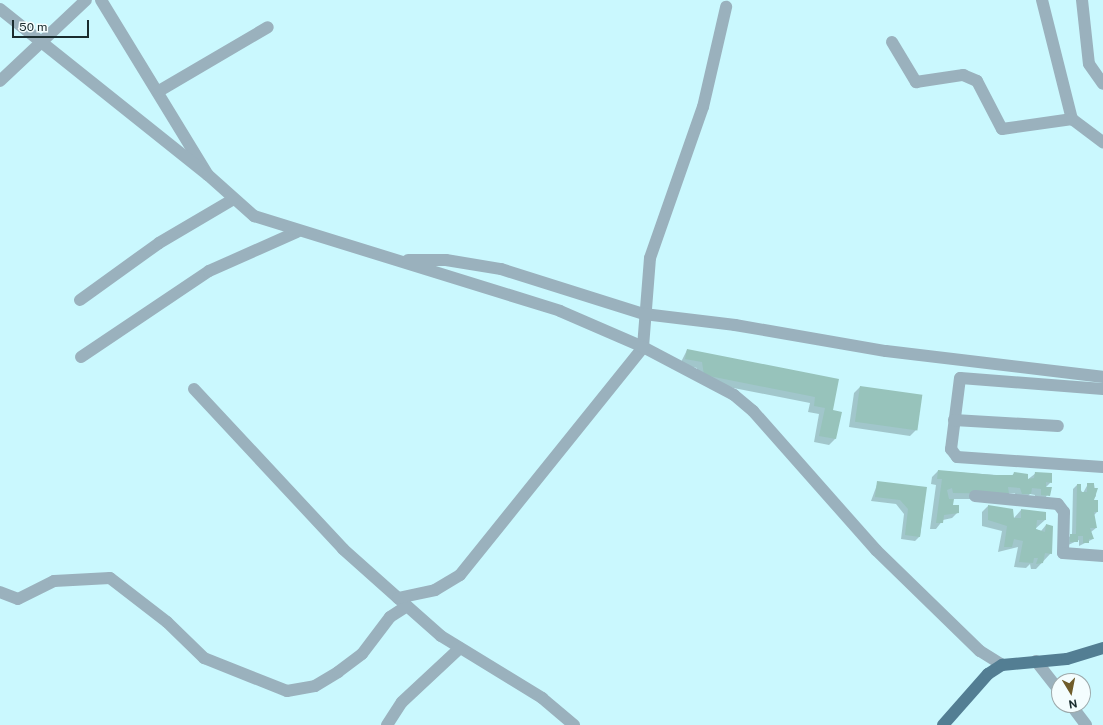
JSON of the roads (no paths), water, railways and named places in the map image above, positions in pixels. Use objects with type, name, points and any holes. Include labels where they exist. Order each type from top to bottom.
[{"type":"main road","points":[[943,725],[988,674],[1002,665],[1066,659],[1103,648]]},
{"type":"street","points":[[0,81],[41,39],[86,0]]},
{"type":"street","points":[[101,0],[159,91],[208,175]]},
{"type":"street","points":[[1042,0],[1072,119]]},
{"type":"street","points":[[1082,0],[1089,64],[1103,84]]},
{"type":"street","points":[[0,592],[22,599],[54,581],[110,578],[167,622],[204,658],[287,691],[315,686],[338,672],[362,654],[403,602],[435,590],[460,575],[643,347],[644,314],[650,258],[703,107],[726,7]]},
{"type":"street","points":[[0,9],[41,39],[208,175],[232,200],[254,216],[297,232],[395,259],[546,306],[643,347],[717,384],[753,411],[876,550],[980,652],[1002,665]]},
{"type":"street","points":[[159,91],[268,27]]},
{"type":"street","points":[[892,42],[916,82],[963,75],[977,81],[1002,129],[1072,119],[1083,123],[1103,142]]},
{"type":"street","points":[[80,300],[159,243],[232,200]]},
{"type":"street","points":[[80,357],[209,271],[297,232]]},
{"type":"street","points":[[395,259],[446,260],[500,269],[644,314],[687,318],[886,351],[1103,377]]},
{"type":"street","points":[[1103,389],[966,377],[958,383],[951,449],[957,457],[1103,467]]},
{"type":"street","points":[[194,389],[343,549],[403,602],[460,648],[542,698],[574,725]]},
{"type":"street","points":[[954,420],[1058,426]]},
{"type":"street","points":[[975,496],[1058,504],[1064,512],[1064,553],[1103,556]]},
{"type":"street","points":[[387,725],[402,702],[460,648]]},
{"type":"street","points":[[1036,661],[1051,680]]},
{"type":"street","points":[[1076,713],[1086,725]]}]
